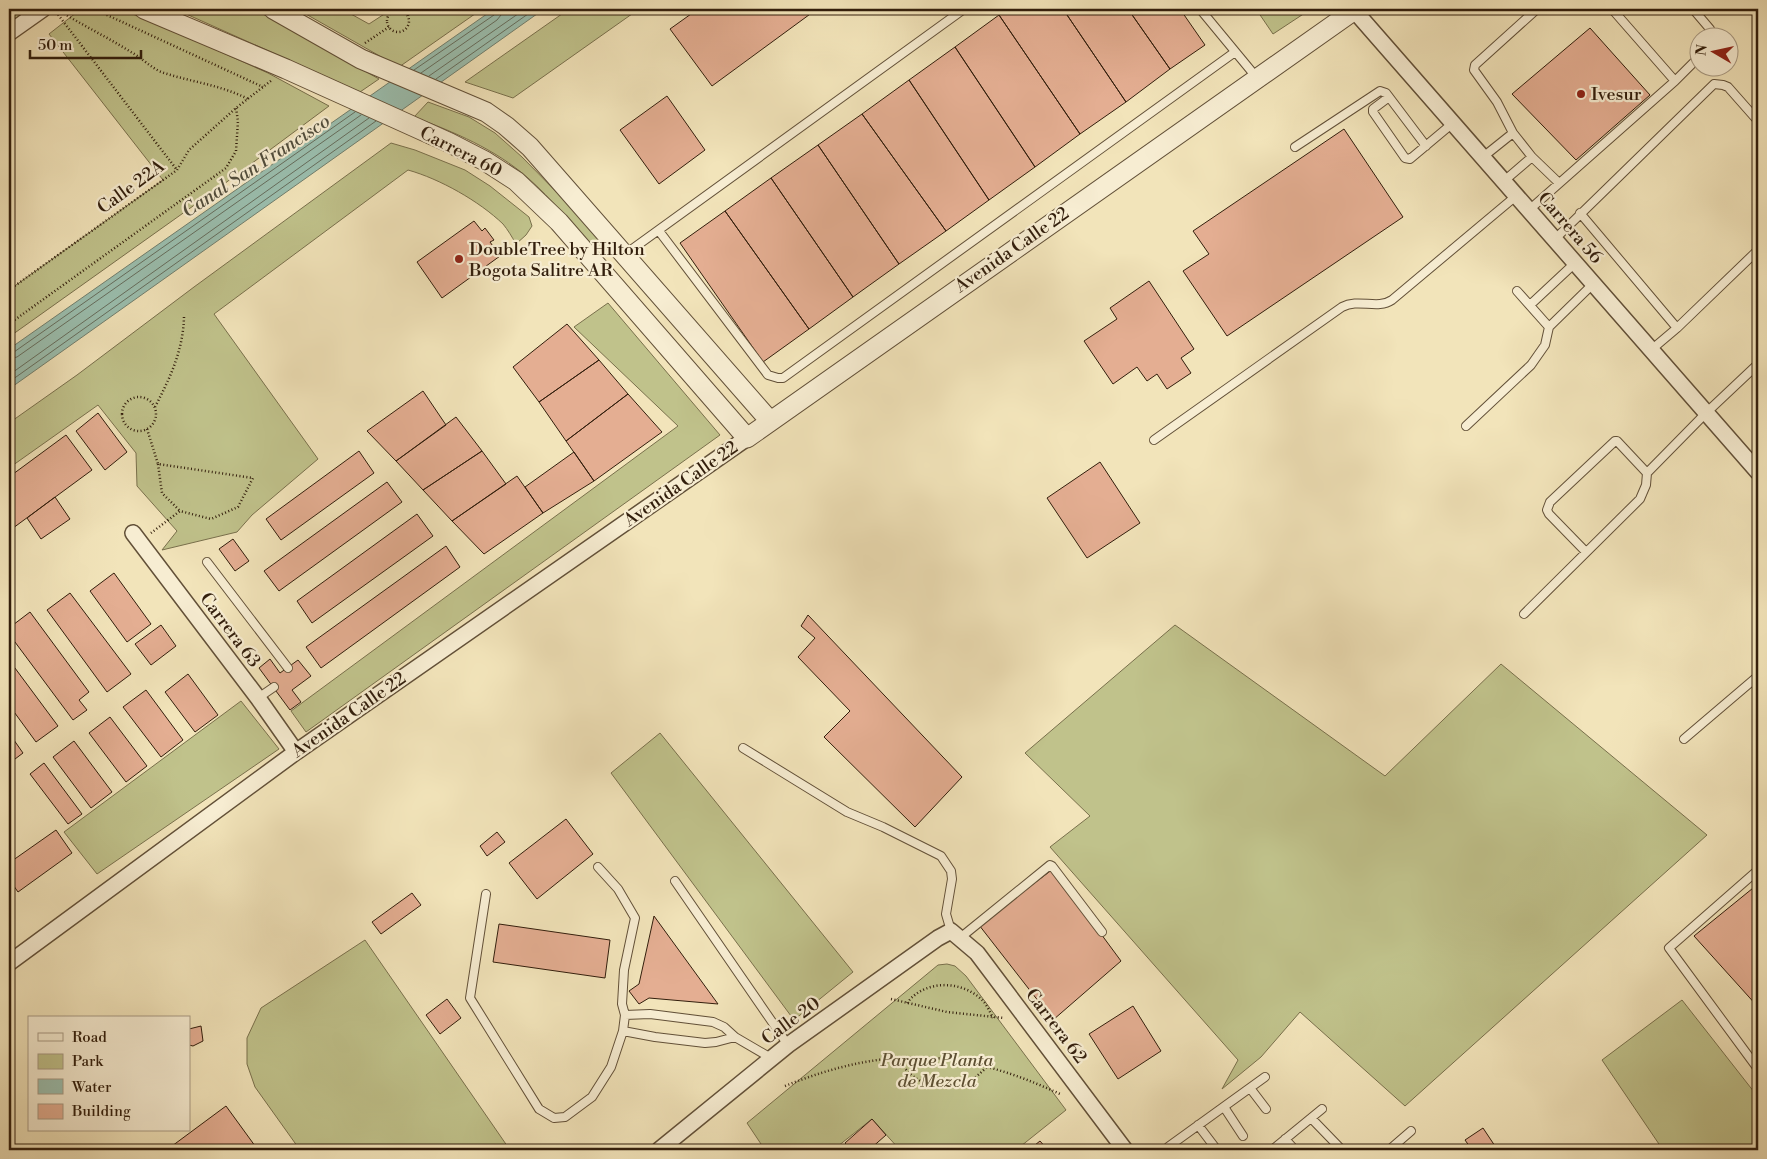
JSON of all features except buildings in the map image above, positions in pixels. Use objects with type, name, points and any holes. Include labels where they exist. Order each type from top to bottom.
[{"type":"street","points":[[9,33],[43,9]]},
{"type":"street","name":"Carrera 60","points":[[144,9],[219,40],[415,128],[485,161],[516,181],[559,222],[747,438]]},
{"type":"street","points":[[273,9],[363,51],[452,98],[486,112],[518,136],[530,147],[770,421]]},
{"type":"street","name":"Avenida Calle 22","points":[[9,963],[296,752],[747,438],[1354,9]]},
{"type":"street","name":"Carrera 56","points":[[1354,9],[1758,472]]},
{"type":"street","points":[[603,271],[624,255]]},
{"type":"street","name":"Carrera 63","points":[[136,538],[258,698],[296,752]]},
{"type":"street","name":"Calle 20","points":[[659,1150],[788,1045],[938,938],[955,934]]},
{"type":"street","name":"Carrera 62","points":[[955,934],[977,952],[1125,1150]]},
{"type":"lane","points":[[624,255],[964,9]]},
{"type":"lane","points":[[1200,9],[1257,78]]},
{"type":"lane","points":[[1537,9],[1474,67],[1474,70],[1497,102],[1513,133],[1532,157],[1559,183]]},
{"type":"lane","points":[[1612,9],[1675,80]]},
{"type":"lane","points":[[1693,9],[1709,28]]},
{"type":"lane","points":[[659,231],[768,375],[783,378],[1235,52]]},
{"type":"lane","points":[[1529,210],[1690,66]]},
{"type":"lane","points":[[1554,239],[1714,84],[1718,83],[1728,87],[1758,121]]},
{"type":"lane","points":[[1295,147],[1377,92],[1384,91],[1426,146]]},
{"type":"lane","points":[[1389,97],[1373,109],[1372,112],[1405,158],[1410,159],[1453,123]]},
{"type":"lane","points":[[1483,158],[1513,133]]},
{"type":"lane","points":[[1504,181],[1532,157]]},
{"type":"lane","points":[[1154,440],[1342,307],[1353,303],[1380,305],[1392,300],[1516,196]]},
{"type":"lane","points":[[1580,213],[1678,328]]},
{"type":"lane","points":[[1651,350],[1678,328],[1758,250]]},
{"type":"lane","points":[[1530,305],[1575,263]]},
{"type":"lane","points":[[1466,426],[1531,365],[1545,345],[1549,327],[1593,284]]},
{"type":"lane","points":[[1517,291],[1549,327]]},
{"type":"lane","points":[[1524,614],[1640,499],[1646,485],[1647,473],[1758,364]]},
{"type":"lane","points":[[1586,552],[1547,510],[1550,502],[1615,441],[1647,473]]},
{"type":"lane","points":[[206,562],[288,668]]},
{"type":"lane","points":[[1684,739],[1758,676]]},
{"type":"lane","points":[[258,698],[274,687]]},
{"type":"lane","points":[[743,748],[847,812],[883,827],[941,856],[951,871],[952,879],[946,914],[955,934],[1050,865],[1102,932]]},
{"type":"lane","points":[[486,894],[470,998],[539,1109],[554,1118],[565,1117],[592,1097],[611,1067],[625,1015],[622,1004],[624,970],[635,918],[618,889],[598,867]]},
{"type":"lane","points":[[1758,870],[1669,948],[1758,1069]]},
{"type":"lane","points":[[675,881],[788,1045]]},
{"type":"lane","points":[[625,1015],[650,1014],[713,1022],[724,1027],[735,1037],[771,1058]]},
{"type":"lane","points":[[622,1031],[705,1043],[735,1037]]},
{"type":"lane","points":[[1168,1147],[1265,1077]]},
{"type":"lane","points":[[1250,1088],[1266,1109]]},
{"type":"lane","points":[[1224,1107],[1242,1136]]},
{"type":"lane","points":[[1272,1150],[1322,1109]]},
{"type":"lane","points":[[1311,1118],[1342,1150]]},
{"type":"lane","points":[[1198,1125],[1217,1150]]},
{"type":"lane","points":[[1389,1150],[1411,1131]]},
{"type":"lane","points":[[1286,1139],[1295,1150]]},
{"type":"path","points":[[55,9],[135,54],[161,72],[229,89],[248,99]]},
{"type":"path","points":[[55,9],[177,170]]},
{"type":"path","points":[[94,9],[263,87]]},
{"type":"path","points":[[408,16],[418,9]]},
{"type":"path","points":[[399,10],[408,16],[409,23],[402,31],[395,32],[389,27],[387,20],[392,11],[399,10]]},
{"type":"path","points":[[363,51],[389,27]]},
{"type":"path","name":"Calle 22A","points":[[9,290],[177,170],[189,150],[236,108],[274,78]]},
{"type":"path","points":[[9,324],[226,168],[236,151],[238,121],[236,108]]},
{"type":"path","points":[[155,408],[147,399],[141,397],[130,400],[122,409],[123,421],[130,429],[136,431],[147,430],[154,422],[155,408],[180,352],[184,335],[184,317]]},
{"type":"path","points":[[147,430],[158,464],[162,493],[180,511],[211,519],[238,507],[253,478],[158,464]]},
{"type":"path","points":[[136,538],[180,511]]},
{"type":"path","points":[[906,1004],[924,990],[939,985],[956,986],[971,991],[984,1002],[993,1018]]},
{"type":"path","points":[[891,999],[947,1012],[1004,1018]]},
{"type":"path","points":[[899,1057],[912,1076],[927,1084],[944,1088],[961,1086],[977,1077],[986,1067]]},
{"type":"path","points":[[785,1086],[833,1068],[899,1057],[936,1058],[1012,1074],[1062,1095]]},
{"type":"green space","points":[[9,9],[29,9],[9,23]]},
{"type":"green space","points":[[81,9],[121,9],[268,73],[329,106],[224,184],[9,337],[9,290],[163,180],[49,34]]},
{"type":"green space","points":[[175,9],[254,9],[379,79],[360,92]]},
{"type":"green space","points":[[297,9],[342,9],[369,24],[392,9],[482,9],[399,67]]},
{"type":"green space","points":[[569,9],[639,9],[513,98],[465,82]]},
{"type":"green space","points":[[1256,9],[1311,9],[1273,34]]},
{"type":"green space","points":[[428,102],[469,117],[495,133],[522,157],[581,217],[605,245],[595,250],[537,186],[502,158],[459,135],[414,117]]},
{"type":"green space","points":[[391,143],[415,150],[465,170],[490,186],[529,217],[532,226],[516,244],[503,224],[483,207],[446,185],[408,170],[214,314],[318,459],[252,515],[237,532],[162,550],[177,531],[137,486],[136,453],[98,405],[9,468],[9,423]]},
{"type":"green space","points":[[608,303],[720,435],[306,732],[291,711],[678,426],[574,327]]},
{"type":"green space","points":[[1175,625],[1385,776],[1501,664],[1707,835],[1405,1106],[1300,1012],[1261,1057],[1222,1089],[1238,1060],[1050,847],[1090,816],[1025,753]]},
{"type":"green space","points":[[241,701],[279,749],[97,874],[64,832]]},
{"type":"green space","points":[[660,733],[853,972],[794,1020],[611,773]]},
{"type":"green space","points":[[365,940],[510,1150],[300,1150],[255,1087],[247,1064],[247,1038],[261,1008]]},
{"type":"green space","name":"Parque Planta de Mezcla","points":[[947,964],[955,966],[966,976],[1066,1110],[1016,1150],[900,1150],[872,1119],[833,1150],[765,1150],[747,1123],[938,965]]},
{"type":"green space","points":[[1682,1000],[1758,1097],[1758,1150],[1663,1150],[1602,1060]]},
{"type":"water","points":[[494,9],[544,9],[9,389],[9,349]]},
{"type":"place","name":"Ivesur","points":[[1581,94]]},
{"type":"place","name":"DoubleTree by Hilton Bogota Salitre AR","points":[[459,259]]},
{"type":"water label","name":"Canal San Francisco","points":[[256,166]]}]
